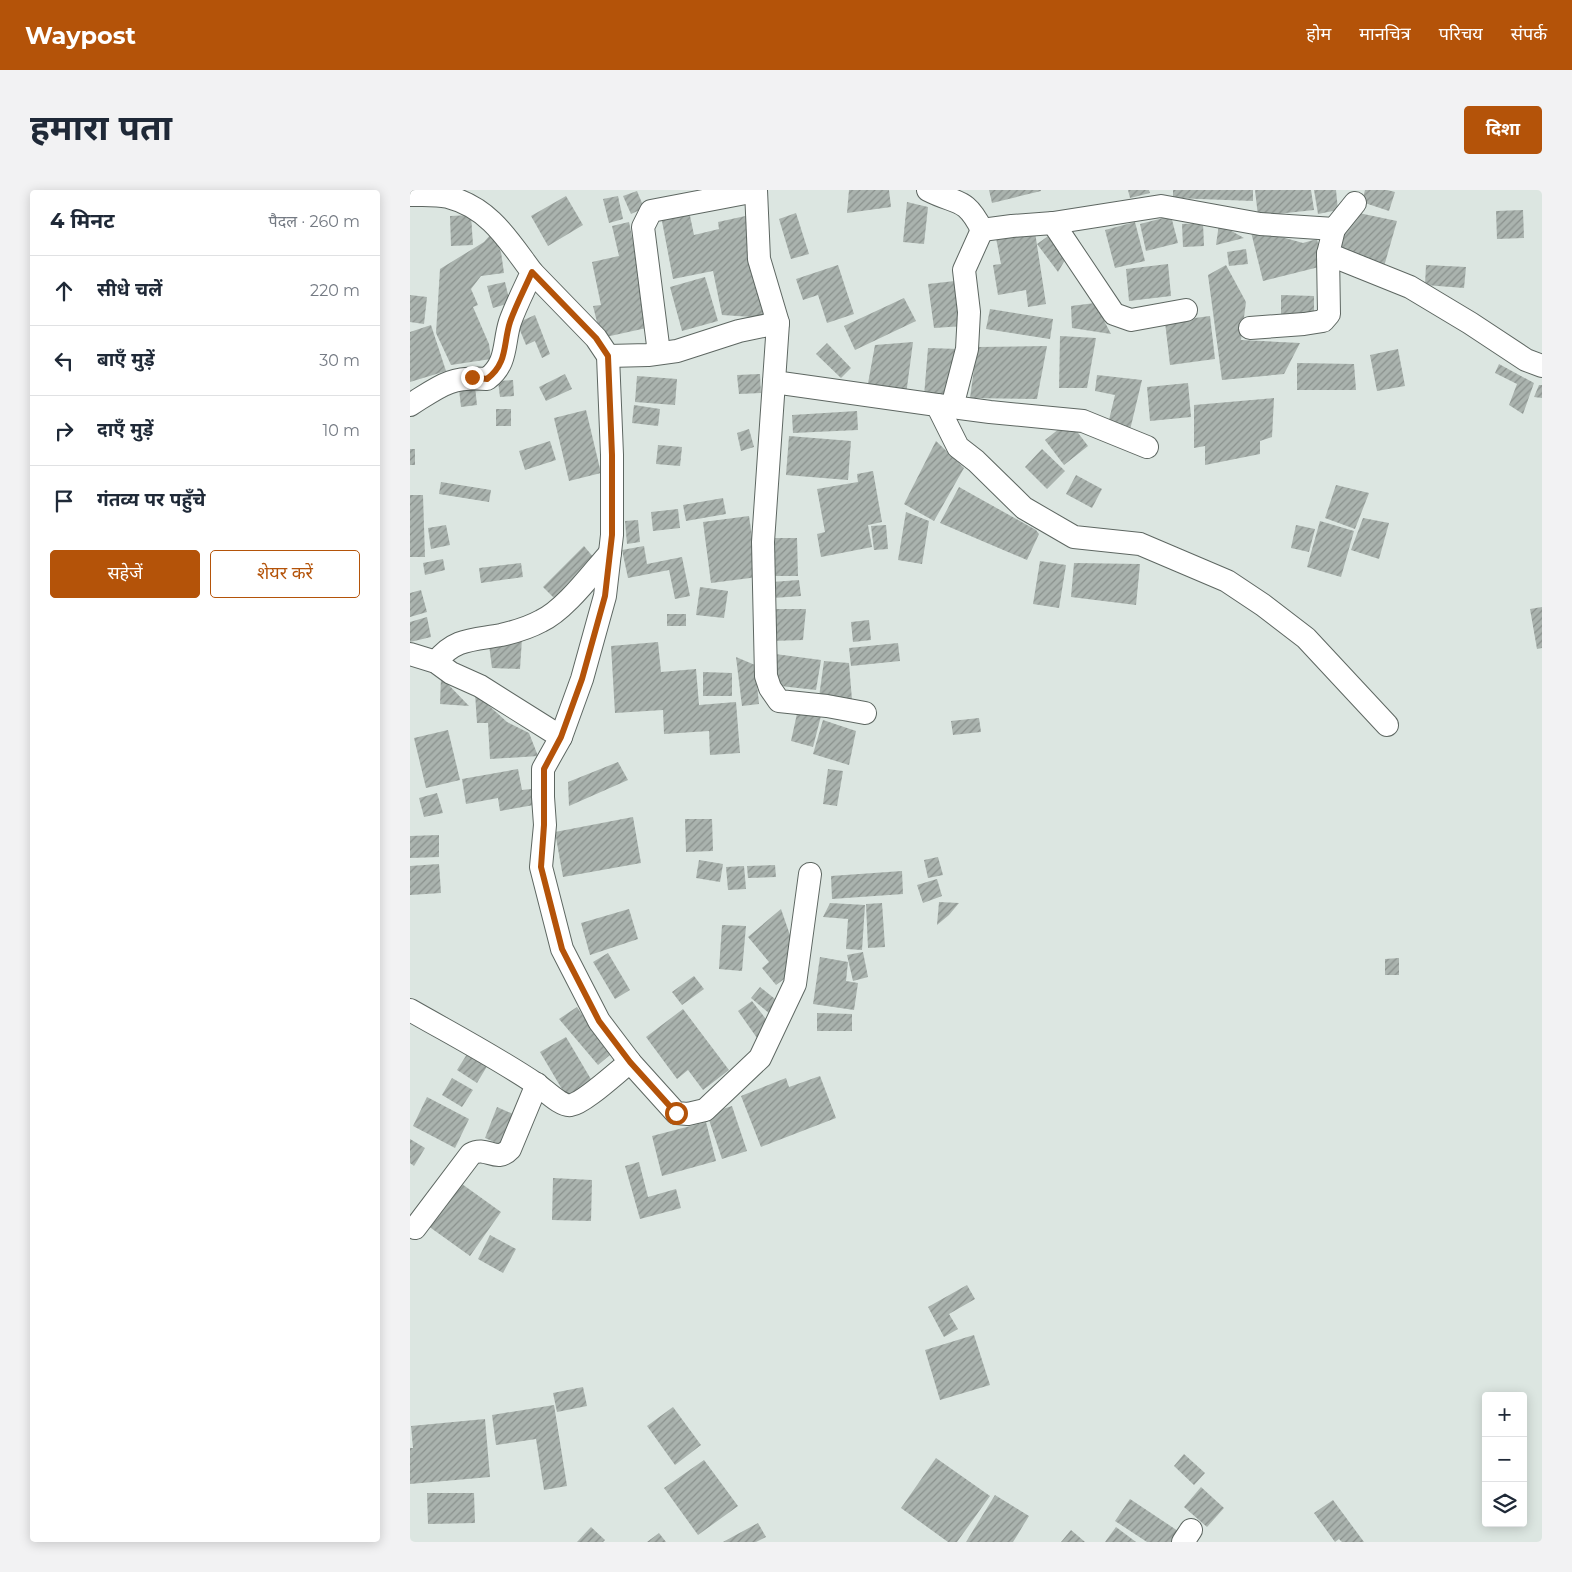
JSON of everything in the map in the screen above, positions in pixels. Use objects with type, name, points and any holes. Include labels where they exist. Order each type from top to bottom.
[{"type":"street","points":[[659,353],[644,227],[651,211],[756,190],[759,259],[778,323],[763,542],[766,676],[770,688],[779,701],[827,706],[865,713]]},
{"type":"street","points":[[928,190],[968,207],[982,230]]},
{"type":"street","points":[[410,195],[447,196],[470,204],[496,223],[532,272],[596,338],[608,356],[612,455],[612,535],[605,596],[582,679],[561,737],[544,769],[544,825],[541,867],[562,949],[599,1021],[630,1062],[676,1113],[688,1114],[705,1110],[760,1058],[795,984],[810,874]]},
{"type":"street","points":[[1250,328],[1323,321],[1329,314],[1328,254],[1334,229],[1355,203]]},
{"type":"street","points":[[982,230],[1053,224],[1161,206],[1260,224],[1334,229]]},
{"type":"street","points":[[1053,224],[1114,314],[1130,320],[1186,310]]},
{"type":"street","points":[[982,230],[964,270],[969,312],[967,349],[944,406],[958,447],[976,461],[1024,508],[1074,537],[1140,544],[1227,581],[1263,605],[1306,638],[1388,725]]},
{"type":"street","points":[[1328,254],[1410,287],[1526,360],[1542,366]]},
{"type":"street","points":[[410,405],[449,381],[472,377],[487,379],[496,372],[502,361],[510,323],[532,272]]},
{"type":"street","points":[[608,356],[678,351],[739,331],[778,323]]},
{"type":"street","points":[[774,382],[944,406],[1083,421],[1147,447]]},
{"type":"street","points":[[436,662],[444,651],[459,643],[502,634],[542,621],[555,612],[575,592],[610,553]]},
{"type":"street","points":[[410,654],[436,662],[450,673],[480,686],[561,737]]},
{"type":"street","points":[[410,1010],[537,1084],[563,1104],[570,1105],[581,1100],[630,1062]]},
{"type":"street","points":[[415,1228],[471,1154],[481,1151],[499,1156],[504,1155],[510,1149],[537,1084]]},
{"type":"building","points":[[849,190],[889,190],[891,207],[847,213]]},
{"type":"building","points":[[989,190],[1041,190],[1041,191],[992,203]]},
{"type":"building","points":[[1128,190],[1149,190],[1150,193],[1130,198]]},
{"type":"building","points":[[1173,190],[1253,190],[1253,201],[1173,198]]},
{"type":"building","points":[[1255,190],[1311,190],[1314,210],[1258,216]]},
{"type":"building","points":[[1314,190],[1336,190],[1338,210],[1318,214]]},
{"type":"building","points":[[1365,190],[1395,192],[1389,211],[1362,202]]},
{"type":"building","points":[[637,191],[644,208],[631,214],[623,196]]},
{"type":"building","points":[[566,196],[583,225],[548,246],[531,216]]},
{"type":"building","points":[[618,196],[623,219],[609,223],[603,199]]},
{"type":"building","points":[[907,202],[928,207],[924,244],[903,242]]},
{"type":"building","points":[[1523,210],[1524,238],[1497,239],[1496,211]]},
{"type":"building","points":[[689,211],[694,235],[719,229],[718,222],[750,215],[766,318],[722,315],[713,271],[673,279],[661,216]]},
{"type":"building","points":[[1354,212],[1397,221],[1383,270],[1332,248]]},
{"type":"building","points":[[796,213],[809,254],[791,259],[779,219]]},
{"type":"building","points":[[471,215],[473,245],[451,246],[450,216]]},
{"type":"building","points":[[1171,216],[1178,243],[1146,251],[1140,224]]},
{"type":"building","points":[[629,222],[651,327],[601,338],[593,306],[601,305],[592,262],[619,256],[612,226]]},
{"type":"building","points":[[1135,222],[1145,261],[1115,268],[1105,230]]},
{"type":"building","points":[[1203,223],[1204,246],[1183,247],[1182,224]]},
{"type":"building","points":[[1219,224],[1244,238],[1216,245]]},
{"type":"building","points":[[1250,228],[1303,243],[1317,239],[1323,266],[1263,281]]},
{"type":"building","points":[[1035,232],[1046,304],[1028,307],[1026,290],[998,295],[993,265],[1001,264],[996,238]]},
{"type":"building","points":[[1054,232],[1065,260],[1058,272],[1037,244]]},
{"type":"building","points":[[492,233],[501,252],[504,273],[481,276],[471,289],[478,305],[473,307],[489,344],[491,359],[451,365],[436,333],[440,269],[484,242]]},
{"type":"building","points":[[1246,249],[1248,264],[1229,266],[1227,252]]},
{"type":"building","points":[[1168,264],[1171,296],[1129,301],[1126,269]]},
{"type":"building","points":[[838,265],[854,314],[827,323],[818,295],[803,300],[796,279]]},
{"type":"building","points":[[1226,265],[1246,302],[1241,340],[1300,343],[1284,374],[1222,380],[1208,275]]},
{"type":"building","points":[[1426,265],[1466,267],[1464,288],[1425,285]]},
{"type":"building","points":[[705,277],[718,321],[682,331],[670,287]]},
{"type":"building","points":[[955,281],[964,326],[934,328],[928,284]]},
{"type":"building","points":[[505,282],[510,303],[493,308],[487,286]]},
{"type":"building","points":[[410,295],[427,297],[424,324],[410,322]]},
{"type":"building","points":[[1281,295],[1314,296],[1314,319],[1281,318]]},
{"type":"building","points":[[904,298],[916,321],[855,350],[844,326]]},
{"type":"building","points":[[1095,303],[1111,334],[1072,328],[1071,306]]},
{"type":"building","points":[[990,309],[1053,319],[1050,339],[986,329]]},
{"type":"building","points":[[535,315],[550,354],[542,358],[535,341],[526,345],[517,323]]},
{"type":"building","points":[[1210,316],[1215,359],[1170,365],[1165,322]]},
{"type":"building","points":[[431,325],[446,371],[410,382],[410,332]]},
{"type":"building","points":[[1060,336],[1096,338],[1087,388],[1059,388]]},
{"type":"building","points":[[913,342],[906,395],[867,389],[875,345]]},
{"type":"building","points":[[827,343],[851,368],[841,378],[816,354]]},
{"type":"building","points":[[1047,346],[1037,399],[970,398],[977,347]]},
{"type":"building","points":[[928,348],[959,349],[946,398],[924,396]]},
{"type":"building","points":[[1398,349],[1405,386],[1377,391],[1370,355]]},
{"type":"building","points":[[1297,363],[1354,364],[1356,390],[1297,390]]},
{"type":"building","points":[[1499,364],[1534,383],[1523,414],[1509,405],[1517,384],[1495,373]]},
{"type":"building","points":[[565,374],[572,389],[546,401],[539,387]]},
{"type":"building","points":[[760,374],[761,393],[739,394],[737,375]]},
{"type":"building","points":[[1097,375],[1142,380],[1130,430],[1108,424],[1115,395],[1095,391]]},
{"type":"building","points":[[637,376],[677,379],[675,405],[635,402]]},
{"type":"building","points":[[513,380],[514,396],[500,397],[498,381]]},
{"type":"building","points":[[1188,383],[1191,417],[1150,421],[1147,387]]},
{"type":"building","points":[[1539,385],[1542,385],[1542,398],[1534,397]]},
{"type":"building","points":[[475,387],[477,405],[461,407],[459,389]]},
{"type":"building","points":[[1274,398],[1272,437],[1260,441],[1260,454],[1205,465],[1205,446],[1194,448],[1194,405]]},
{"type":"building","points":[[634,405],[660,409],[658,426],[632,423]]},
{"type":"building","points":[[496,409],[511,409],[511,426],[496,426]]},
{"type":"building","points":[[586,410],[601,473],[569,481],[554,418]]},
{"type":"building","points":[[857,411],[858,430],[793,433],[792,415]]},
{"type":"building","points":[[1069,421],[1088,446],[1064,465],[1045,440]]},
{"type":"building","points":[[749,429],[754,447],[741,451],[737,433]]},
{"type":"building","points":[[789,436],[851,441],[848,480],[786,475]]},
{"type":"building","points":[[550,441],[556,460],[525,470],[519,451]]},
{"type":"building","points":[[936,441],[964,468],[934,521],[904,504]]},
{"type":"building","points":[[658,445],[682,447],[680,466],[656,464]]},
{"type":"building","points":[[410,449],[415,449],[415,465],[410,465]]},
{"type":"building","points":[[1042,449],[1065,471],[1047,489],[1025,467]]},
{"type":"building","points":[[873,471],[882,522],[868,525],[872,547],[821,557],[817,534],[825,532],[817,489],[858,482],[857,474]]},
{"type":"building","points":[[1076,475],[1102,489],[1092,508],[1066,494]]},
{"type":"building","points":[[441,482],[491,490],[489,502],[439,494]]},
{"type":"building","points":[[1336,485],[1369,493],[1355,529],[1325,518]]},
{"type":"building","points":[[959,487],[1036,530],[1039,534],[1027,560],[940,523]]},
{"type":"building","points":[[410,495],[423,495],[425,557],[410,557]]},
{"type":"building","points":[[723,498],[726,514],[686,521],[683,505]]},
{"type":"building","points":[[678,509],[680,528],[653,531],[651,512]]},
{"type":"building","points":[[906,512],[929,521],[922,564],[898,560]]},
{"type":"building","points":[[749,516],[758,577],[711,583],[703,522]]},
{"type":"building","points":[[1363,518],[1389,523],[1379,559],[1351,550]]},
{"type":"building","points":[[638,520],[640,542],[627,544],[625,521]]},
{"type":"building","points":[[1320,521],[1354,531],[1341,577],[1307,567]]},
{"type":"building","points":[[446,525],[450,545],[431,549],[428,528]]},
{"type":"building","points":[[886,525],[888,549],[874,550],[871,526]]},
{"type":"building","points":[[1296,525],[1315,529],[1309,552],[1291,548]]},
{"type":"building","points":[[769,538],[797,538],[798,576],[769,576]]},
{"type":"building","points":[[584,546],[594,558],[557,601],[543,587]]},
{"type":"building","points":[[644,546],[647,564],[682,557],[690,596],[675,599],[669,570],[628,578],[622,550]]},
{"type":"building","points":[[443,559],[445,570],[425,575],[423,563]]},
{"type":"building","points":[[1040,561],[1066,565],[1059,608],[1033,604]]},
{"type":"building","points":[[521,563],[523,577],[481,583],[479,568]]},
{"type":"building","points":[[1074,563],[1140,564],[1136,605],[1071,597]]},
{"type":"building","points":[[799,580],[801,596],[773,598],[772,582]]},
{"type":"building","points":[[700,587],[728,591],[724,618],[696,615]]},
{"type":"building","points":[[421,590],[427,612],[410,617],[410,593]]},
{"type":"building","points":[[1542,607],[1542,648],[1537,649],[1530,609]]},
{"type":"building","points":[[772,609],[806,609],[803,640],[771,641]]},
{"type":"building","points":[[667,614],[686,614],[686,626],[667,626]]},
{"type":"building","points":[[427,617],[431,637],[410,642],[410,622]]},
{"type":"building","points":[[869,620],[871,640],[853,642],[851,622]]},
{"type":"building","points":[[522,638],[520,669],[492,668],[489,645]]},
{"type":"building","points":[[658,642],[661,672],[696,669],[699,705],[736,702],[740,753],[710,755],[709,731],[664,734],[663,710],[615,713],[611,646]]},
{"type":"building","points":[[898,643],[900,661],[851,666],[849,648]]},
{"type":"building","points":[[775,654],[821,660],[816,690],[771,685]]},
{"type":"building","points":[[736,657],[755,665],[759,704],[742,706]]},
{"type":"building","points":[[824,661],[849,663],[852,700],[819,697]]},
{"type":"building","points":[[703,672],[732,673],[732,696],[703,696]]},
{"type":"building","points":[[441,677],[469,706],[440,704]]},
{"type":"building","points":[[475,693],[507,722],[529,733],[538,756],[490,759],[488,723],[477,723]]},
{"type":"building","points":[[798,709],[821,716],[813,747],[791,741]]},
{"type":"building","points":[[979,718],[981,732],[953,735],[951,721]]},
{"type":"building","points":[[823,720],[856,731],[849,765],[813,754]]},
{"type":"building","points":[[448,730],[460,780],[426,788],[414,738]]},
{"type":"building","points":[[618,762],[628,780],[569,806],[568,782]]},
{"type":"building","points":[[518,769],[522,790],[531,789],[534,805],[500,811],[498,798],[466,804],[462,779]]},
{"type":"building","points":[[828,769],[843,771],[837,806],[823,804]]},
{"type":"building","points":[[437,793],[443,813],[424,817],[419,798]]},
{"type":"building","points":[[633,817],[641,863],[563,877],[555,832]]},
{"type":"building","points":[[685,819],[712,819],[713,851],[686,852]]},
{"type":"building","points":[[439,835],[439,857],[410,858],[410,836]]},
{"type":"building","points":[[938,857],[943,875],[928,878],[924,860]]},
{"type":"building","points":[[699,860],[723,864],[720,882],[696,878]]},
{"type":"building","points":[[439,864],[441,893],[410,895],[410,866]]},
{"type":"building","points":[[775,865],[776,877],[748,878],[747,866]]},
{"type":"building","points":[[744,866],[746,889],[728,890],[726,867]]},
{"type":"building","points":[[902,871],[903,894],[832,899],[831,876]]},
{"type":"building","points":[[937,879],[942,896],[923,903],[917,885]]},
{"type":"building","points":[[939,902],[959,903],[937,925]]},
{"type":"building","points":[[830,903],[865,905],[862,950],[846,949],[848,919],[823,917]]},
{"type":"building","points":[[882,903],[885,947],[868,948],[866,904]]},
{"type":"building","points":[[629,909],[638,939],[590,955],[581,923]]},
{"type":"building","points":[[781,909],[792,941],[787,977],[776,985],[762,968],[769,962],[748,937]]},
{"type":"building","points":[[722,925],[746,926],[742,971],[719,969]]},
{"type":"building","points":[[863,952],[868,977],[853,981],[847,955]]},
{"type":"building","points":[[608,953],[630,990],[615,999],[593,962]]},
{"type":"building","points":[[820,957],[848,962],[846,981],[858,983],[854,1010],[813,1004]]},
{"type":"building","points":[[1399,958],[1399,975],[1385,975],[1385,959]]},
{"type":"building","points":[[694,976],[704,989],[682,1005],[672,992]]},
{"type":"building","points":[[760,987],[785,1007],[776,1019],[751,998]]},
{"type":"building","points":[[752,1001],[772,1027],[757,1038],[738,1011]]},
{"type":"building","points":[[577,1007],[610,1055],[598,1065],[559,1019]]},
{"type":"building","points":[[683,1009],[729,1070],[703,1090],[688,1070],[677,1079],[646,1037]]},
{"type":"building","points":[[817,1013],[852,1014],[852,1031],[817,1031]]},
{"type":"building","points":[[566,1037],[595,1086],[569,1101],[540,1052]]},
{"type":"building","points":[[469,1051],[489,1063],[477,1083],[457,1070]]},
{"type":"building","points":[[820,1076],[836,1118],[761,1147],[741,1096],[786,1078],[789,1087]]},
{"type":"building","points":[[452,1078],[473,1090],[462,1107],[442,1095]]},
{"type":"building","points":[[427,1097],[469,1119],[455,1148],[413,1126]]},
{"type":"building","points":[[732,1106],[747,1151],[722,1159],[707,1114]]},
{"type":"building","points":[[497,1107],[520,1117],[508,1148],[485,1138]]},
{"type":"building","points":[[706,1122],[716,1161],[662,1176],[652,1136]]},
{"type":"building","points":[[410,1139],[425,1148],[414,1166],[410,1163]]},
{"type":"building","points":[[639,1162],[648,1197],[676,1189],[681,1208],[640,1219],[625,1166]]},
{"type":"building","points":[[553,1178],[592,1180],[591,1221],[552,1220]]},
{"type":"building","points":[[455,1179],[501,1212],[470,1256],[424,1223]]},
{"type":"building","points":[[490,1235],[516,1249],[503,1273],[478,1259]]},
{"type":"building","points":[[967,1285],[975,1299],[949,1314],[958,1329],[944,1337],[928,1307]]},
{"type":"building","points":[[974,1335],[990,1385],[940,1400],[925,1350]]},
{"type":"building","points":[[583,1387],[587,1406],[557,1412],[553,1393]]},
{"type":"building","points":[[554,1405],[567,1486],[544,1490],[536,1439],[496,1445],[492,1415]]},
{"type":"building","points":[[673,1407],[701,1445],[675,1465],[647,1426]]},
{"type":"building","points":[[485,1419],[490,1477],[410,1484],[410,1448],[413,1448],[411,1426]]},
{"type":"building","points":[[1184,1454],[1205,1473],[1194,1485],[1174,1466]]},
{"type":"building","points":[[936,1458],[990,1496],[957,1542],[948,1542],[901,1508]]},
{"type":"building","points":[[704,1460],[738,1506],[698,1535],[664,1488]]},
{"type":"building","points":[[1201,1487],[1224,1508],[1207,1527],[1184,1507]]},
{"type":"building","points":[[427,1493],[474,1493],[475,1523],[428,1524]]},
{"type":"building","points":[[995,1495],[1029,1516],[1013,1542],[966,1542]]},
{"type":"building","points":[[1130,1499],[1178,1531],[1171,1542],[1147,1542],[1115,1521]]},
{"type":"building","points":[[1333,1500],[1364,1542],[1342,1542],[1339,1539],[1335,1542],[1314,1513]]},
{"type":"building","points":[[758,1523],[766,1537],[756,1542],[723,1542]]},
{"type":"building","points":[[591,1527],[605,1540],[603,1542],[577,1542]]},
{"type":"building","points":[[1116,1527],[1136,1542],[1105,1542]]},
{"type":"building","points":[[1071,1530],[1085,1542],[1061,1542]]},
{"type":"building","points":[[659,1533],[666,1542],[647,1542]]},
{"type":"route","points":[[472,377],[487,379],[496,372],[502,361],[510,323],[532,272],[596,338],[608,356],[612,455],[612,535],[605,596],[582,679],[561,737],[544,769],[544,825],[541,867],[562,949],[599,1021],[630,1062],[676,1113]]}]
